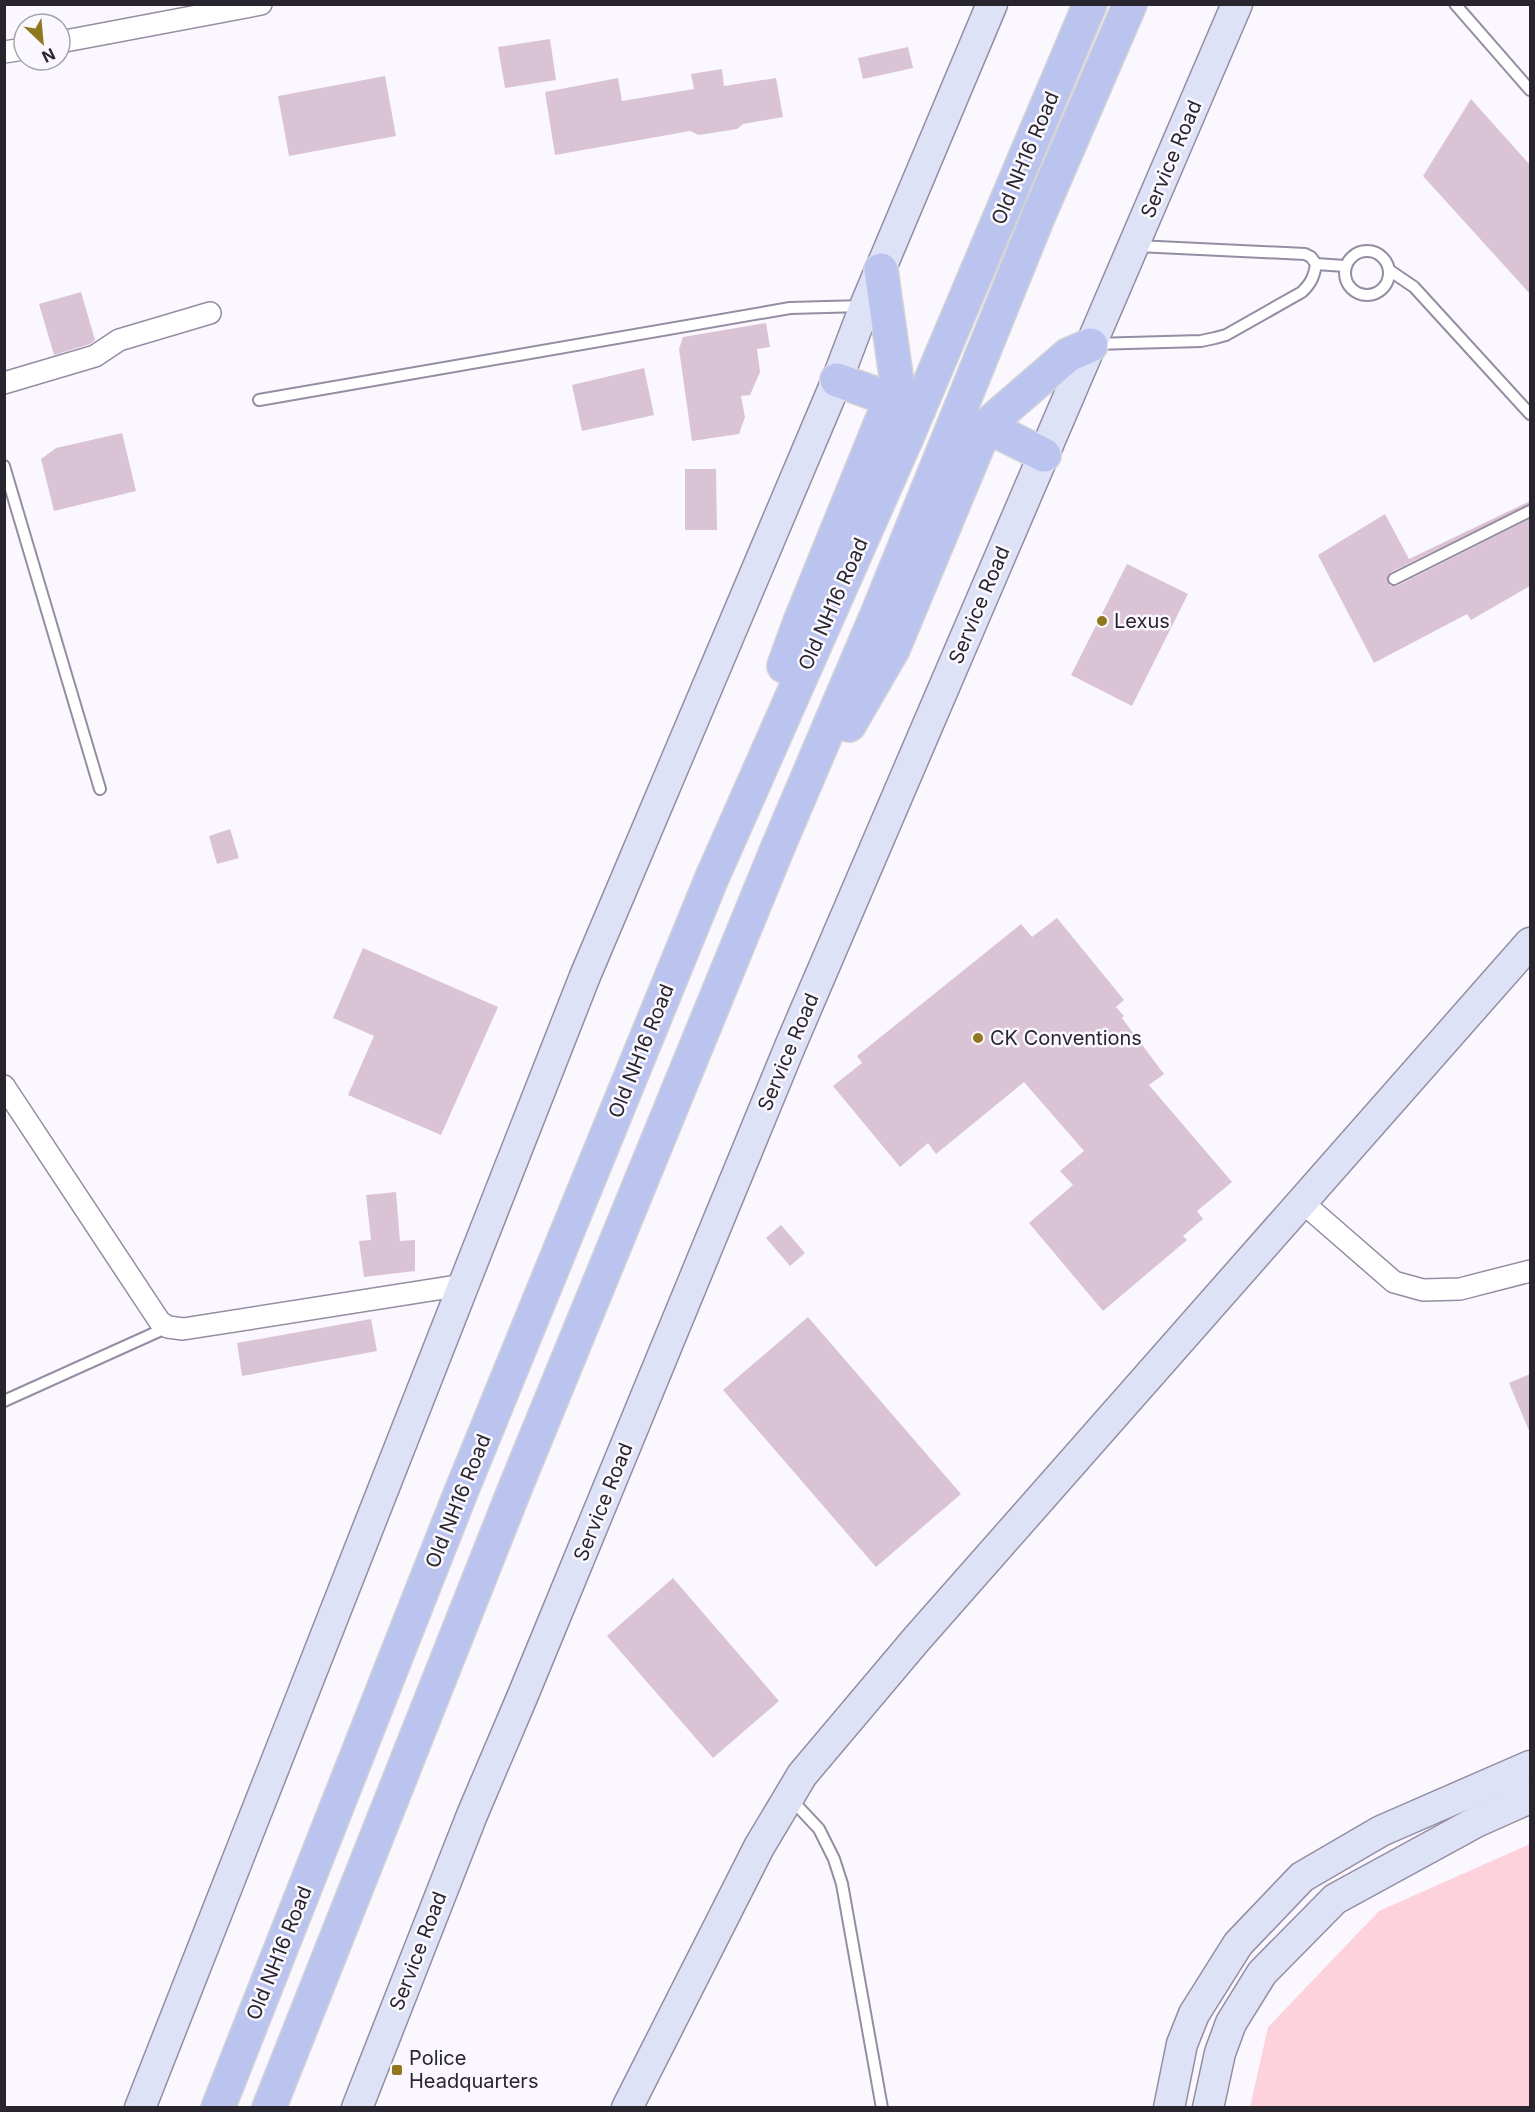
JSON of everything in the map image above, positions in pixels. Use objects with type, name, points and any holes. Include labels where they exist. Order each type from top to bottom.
[{"type":"main road","name":"Old NH16 Road","points":[[218,2108],[461,1492],[711,880],[907,437],[1090,4]]},
{"type":"main road","name":"Old NH16 Road","points":[[269,2108],[516,1486],[778,847],[879,610],[1038,217],[1130,4]]},
{"type":"main road","points":[[711,880],[800,622],[897,383],[881,270]]},
{"type":"main road","points":[[778,847],[893,649],[986,426],[1068,355],[1091,345]]},
{"type":"main road","points":[[837,380],[890,399]]},
{"type":"main road","points":[[986,426],[1044,456]]},
{"type":"street","points":[[72,40],[261,4]]},
{"type":"street","points":[[140,2108],[585,976],[837,380],[865,306],[992,4]]},
{"type":"street","name":"Service Road","points":[[357,2108],[472,1815],[786,1055],[1237,4]]},
{"type":"street","points":[[4,383],[95,356],[119,340],[210,313]]},
{"type":"street","points":[[627,2108],[759,1847],[802,1775],[915,1641],[1530,943]]},
{"type":"street","points":[[4,1086],[160,1322],[168,1327],[183,1329],[463,1285]]},
{"type":"street","points":[[1302,1202],[1394,1282],[1423,1290],[1460,1289],[1530,1271]]},
{"type":"street","points":[[1169,2108],[1182,2044],[1194,2014],[1238,1944],[1302,1877],[1381,1831],[1530,1766]]},
{"type":"street","points":[[1208,2108],[1220,2053],[1231,2023],[1262,1973],[1335,1899],[1476,1822],[1530,1798]]},
{"type":"lane","points":[[1455,4],[1530,90]]},
{"type":"lane","points":[[1133,246],[1305,254],[1311,257],[1316,264]]},
{"type":"lane","points":[[1389,270],[1389,278],[1384,286],[1366,295],[1350,286],[1346,266],[1352,257],[1361,252],[1381,255],[1389,270],[1414,287],[1530,414]]},
{"type":"lane","points":[[1316,264],[1346,266]]},
{"type":"lane","points":[[1091,345],[1201,341],[1226,335],[1302,292],[1311,283],[1316,264]]},
{"type":"lane","points":[[260,400],[790,308],[865,306]]},
{"type":"lane","points":[[4,466],[100,789]]},
{"type":"lane","points":[[1394,579],[1530,511]]},
{"type":"lane","points":[[4,1401],[168,1327]]},
{"type":"lane","points":[[789,1797],[819,1829],[834,1859],[842,1884],[882,2108]]},
{"type":"shaded area","points":[[1530,1844],[1530,2107],[1250,2107],[1268,2027],[1379,1911]]},
{"type":"building","points":[[550,39],[556,80],[505,88],[498,47]]},
{"type":"building","points":[[908,47],[913,68],[863,79],[858,58]]},
{"type":"building","points":[[722,69],[724,86],[776,78],[783,117],[743,124],[737,129],[699,135],[690,131],[555,155],[545,92],[618,78],[622,101],[694,89],[691,74]]},
{"type":"building","points":[[385,76],[396,136],[289,156],[278,96]]},
{"type":"building","points":[[1471,99],[1530,165],[1530,294],[1423,176]]},
{"type":"building","points":[[81,292],[95,340],[90,344],[54,355],[39,304]]},
{"type":"building","points":[[766,323],[770,347],[757,349],[760,372],[750,395],[741,396],[745,417],[739,434],[692,441],[679,349],[683,337]]},
{"type":"building","points":[[644,368],[654,415],[582,431],[572,385]]},
{"type":"building","points":[[122,433],[136,491],[54,511],[41,459],[56,448]]},
{"type":"building","points":[[685,469],[716,469],[717,530],[685,530]]},
{"type":"building","points":[[1530,501],[1530,504],[1391,572],[1387,579],[1390,586],[1397,586],[1530,519],[1530,586],[1471,620],[1467,614],[1374,663],[1318,555],[1385,514],[1409,559]]},
{"type":"building","points":[[1127,564],[1188,594],[1132,706],[1071,675]]},
{"type":"building","points":[[230,829],[239,858],[217,864],[209,836]]},
{"type":"building","points":[[1057,918],[1124,1000],[1116,1007],[1164,1074],[1149,1085],[1232,1182],[1197,1211],[1203,1219],[1183,1236],[1187,1240],[1103,1311],[1029,1223],[1073,1185],[1060,1171],[1084,1151],[1024,1082],[936,1154],[928,1143],[900,1167],[833,1086],[862,1063],[857,1056],[1021,924],[1032,937]]},
{"type":"building","points":[[363,948],[498,1007],[441,1135],[348,1095],[374,1036],[333,1018]]},
{"type":"building","points":[[396,1192],[400,1241],[415,1240],[415,1271],[364,1277],[359,1241],[371,1240],[366,1195]]},
{"type":"building","points":[[781,1225],[805,1253],[790,1266],[766,1238]]},
{"type":"building","points":[[808,1317],[961,1494],[876,1567],[723,1390]]},
{"type":"building","points":[[371,1319],[377,1351],[242,1376],[237,1343]]},
{"type":"building","points":[[1530,1374],[1530,1433],[1509,1383]]},
{"type":"building","points":[[673,1578],[779,1701],[713,1758],[607,1636]]},
{"type":"place","name":"Lexus","points":[[1102,621]]},
{"type":"place","name":"CK Conventions","points":[[978,1038]]},
{"type":"place","name":"Police Headquarters","points":[[397,2070]]}]
